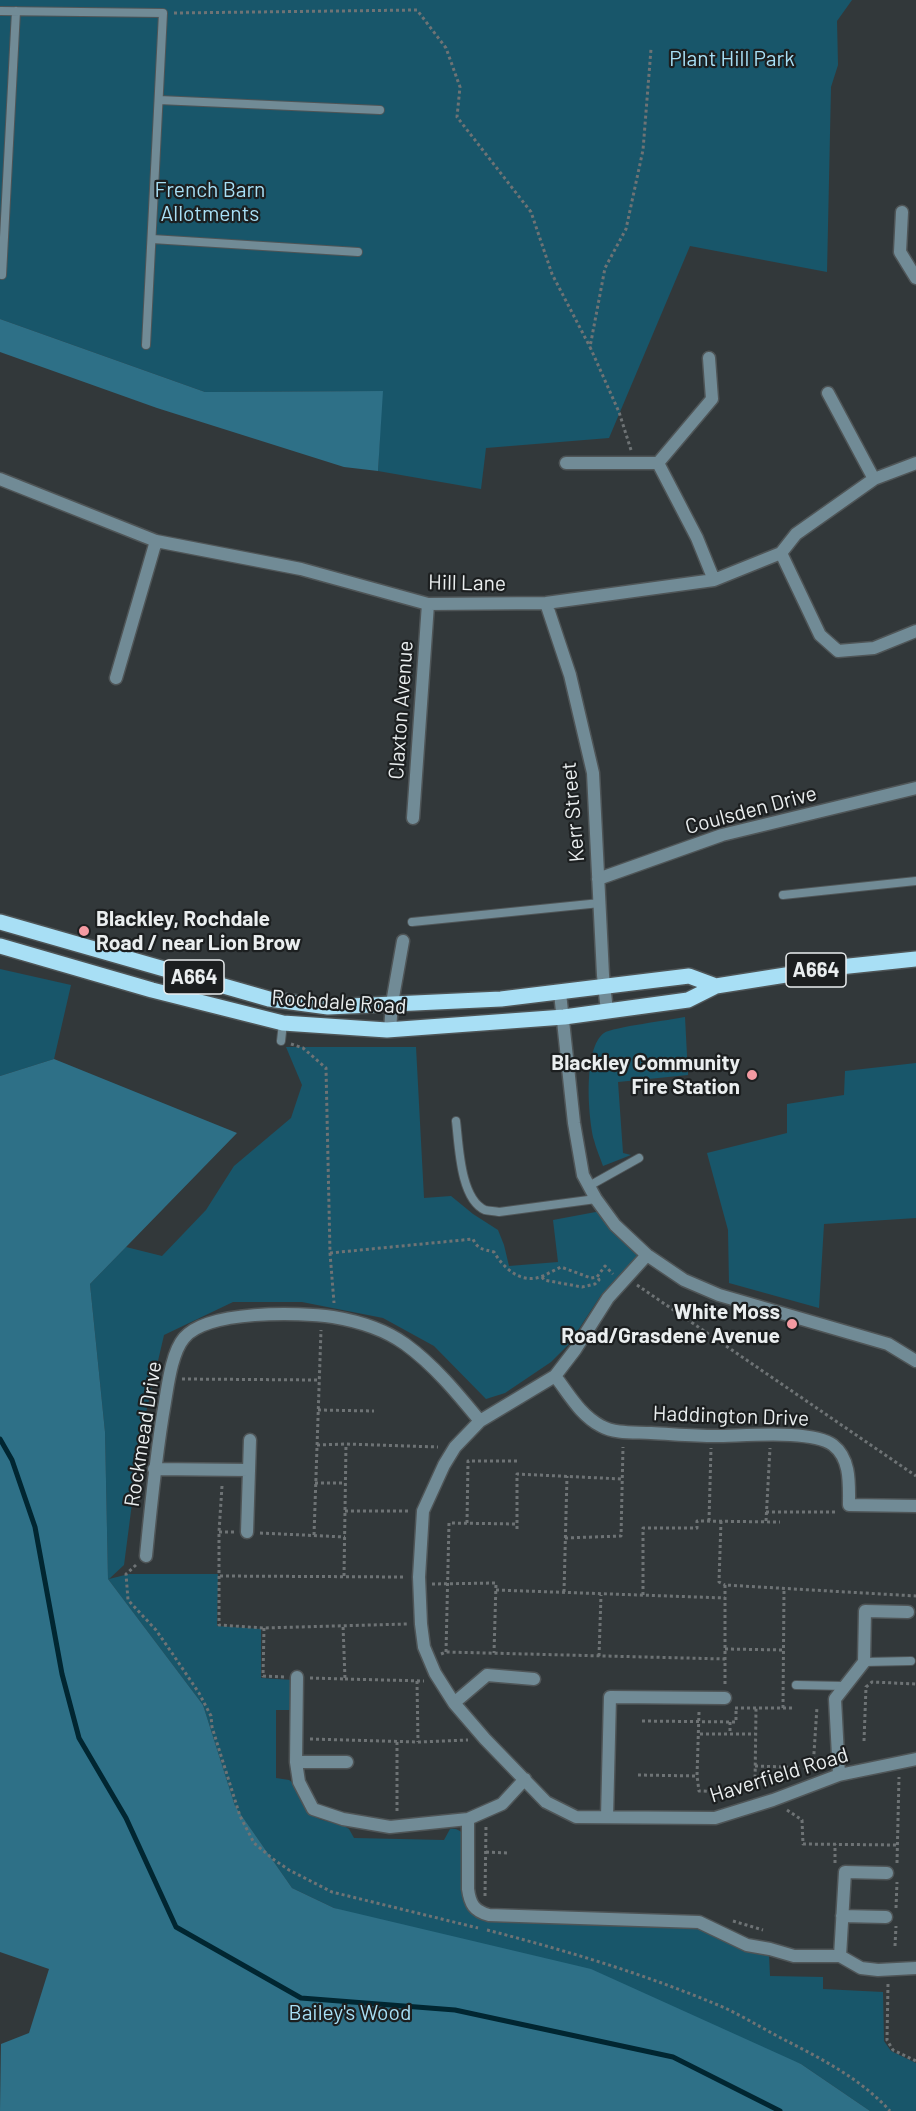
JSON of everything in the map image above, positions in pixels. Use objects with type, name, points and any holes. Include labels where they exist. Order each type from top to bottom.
[{"type":"main road","name":"Rochdale Road","points":[[0,922],[269,999],[328,1007],[501,999],[689,976],[716,987]]},
{"type":"main road","name":"Rochdale Road","points":[[0,946],[152,990],[283,1023],[390,1030],[564,1017],[688,1000],[716,987],[830,968],[916,959]]},
{"type":"street","points":[[902,212],[900,252],[916,278]]},
{"type":"street","points":[[566,463],[658,463],[712,399],[709,358]]},
{"type":"street","points":[[828,393],[874,479]]},
{"type":"street","points":[[658,463],[696,538],[714,580]]},
{"type":"street","name":"Hill Lane","points":[[0,479],[156,541],[301,568],[428,604],[546,603],[714,580],[781,553],[796,534],[874,479],[916,463]]},
{"type":"street","points":[[116,678],[156,541]]},
{"type":"street","points":[[781,553],[820,635],[838,651],[874,648],[916,631]]},
{"type":"street","name":"Kerr Street","points":[[546,603],[570,675],[593,773],[607,1011]]},
{"type":"street","name":"Claxton Avenue","points":[[413,818],[428,604]]},
{"type":"street","name":"Coulsden Drive","points":[[598,879],[722,835],[916,788]]},
{"type":"street","points":[[390,1030],[392,1003],[403,941]]},
{"type":"street","points":[[560,993],[574,1123],[583,1175],[596,1199],[615,1225],[647,1256],[684,1280],[719,1294],[888,1344],[916,1361]]},
{"type":"street","name":"Haverfield Road","points":[[647,1256],[608,1298],[575,1350],[555,1376],[480,1421],[455,1448],[444,1465],[423,1511],[419,1581],[421,1624],[424,1647],[429,1661],[454,1703],[485,1739],[546,1802],[576,1817],[715,1818],[773,1800],[838,1775],[916,1759]]},
{"type":"street","name":"Rockmead Drive","points":[[146,1556],[154,1469],[169,1379],[179,1345],[184,1337],[204,1324],[249,1315],[321,1316],[370,1326],[403,1342],[445,1378],[480,1421]]},
{"type":"street","name":"Haddington Drive","points":[[555,1376],[584,1415],[602,1427],[623,1432],[712,1436],[801,1435],[820,1439],[833,1445],[843,1458],[849,1473],[849,1505]]},
{"type":"street","points":[[247,1532],[250,1440]]},
{"type":"street","points":[[154,1469],[249,1470]]},
{"type":"street","points":[[849,1505],[916,1506]]},
{"type":"street","points":[[838,1775],[835,1699],[864,1662],[865,1611],[908,1612]]},
{"type":"street","points":[[454,1703],[487,1675],[534,1679]]},
{"type":"street","points":[[297,1677],[296,1762],[299,1782],[313,1809],[343,1819],[390,1827],[468,1819],[502,1804],[525,1779]]},
{"type":"street","points":[[607,1817],[610,1697],[725,1698]]},
{"type":"street","points":[[296,1762],[347,1762]]},
{"type":"street","points":[[468,1819],[469,1900],[479,1912],[489,1915],[699,1922],[747,1946],[770,1949],[794,1956],[840,1956],[861,1968],[888,1970],[916,1968]]},
{"type":"street","points":[[840,1956],[845,1872],[887,1873]]},
{"type":"street","points":[[842,1916],[886,1917]]},
{"type":"lane","points":[[0,11],[163,13],[146,345]]},
{"type":"lane","points":[[2,275],[16,11]]},
{"type":"lane","points":[[159,100],[380,110]]},
{"type":"lane","points":[[152,239],[358,252]]},
{"type":"lane","points":[[783,895],[916,881]]},
{"type":"lane","points":[[412,922],[600,903]]},
{"type":"lane","points":[[281,1041],[283,1023]]},
{"type":"lane","points":[[456,1121],[464,1181],[471,1199],[484,1209],[499,1212],[596,1199]]},
{"type":"lane","points":[[589,1186],[639,1158]]},
{"type":"lane","points":[[864,1662],[911,1661]]},
{"type":"lane","points":[[796,1685],[846,1686]]},
{"type":"path","points":[[163,13],[417,10],[446,48],[460,87],[457,117],[531,212],[552,274],[590,347],[624,423],[635,463]]},
{"type":"path","points":[[590,347],[605,268],[626,229],[640,161],[651,49]]},
{"type":"path","points":[[281,1041],[303,1048],[326,1068],[330,1253],[336,1318]]},
{"type":"path","points":[[330,1253],[473,1239],[476,1246],[482,1250],[494,1252],[509,1271],[522,1278],[542,1277],[561,1267],[591,1278],[597,1277]]},
{"type":"path","points":[[542,1277],[544,1280],[582,1287],[595,1284],[605,1266],[724,1343],[916,1476]]},
{"type":"path","points":[[314,1535],[321,1316]]},
{"type":"path","points":[[169,1379],[319,1380]]},
{"type":"path","points":[[318,1410],[374,1411]]},
{"type":"path","points":[[566,1538],[621,1536],[623,1432]]},
{"type":"path","points":[[709,1521],[712,1436]]},
{"type":"path","points":[[766,1521],[770,1436]]},
{"type":"path","points":[[344,1576],[346,1444]]},
{"type":"path","points":[[317,1445],[455,1448]]},
{"type":"path","points":[[467,1523],[468,1461],[520,1461]]},
{"type":"path","points":[[446,1652],[449,1523],[517,1527],[517,1474],[622,1479]]},
{"type":"path","points":[[564,1592],[567,1476]]},
{"type":"path","points":[[315,1483],[345,1483]]},
{"type":"path","points":[[222,1486],[219,1532],[219,1625],[264,1628],[421,1624]]},
{"type":"path","points":[[766,1512],[837,1512],[849,1505]]},
{"type":"path","points":[[345,1511],[423,1511]]},
{"type":"path","points":[[643,1596],[643,1528],[697,1528],[697,1521],[780,1522]]},
{"type":"path","points":[[722,1521],[719,1582],[725,1585],[916,1596]]},
{"type":"path","points":[[219,1532],[345,1537]]},
{"type":"path","points":[[220,1576],[344,1576],[447,1584],[496,1583],[494,1653]]},
{"type":"path","points":[[725,1585],[725,1708],[793,1708]]},
{"type":"path","points":[[783,1708],[784,1588]]},
{"type":"path","points":[[496,1590],[725,1598]]},
{"type":"path","points":[[599,1656],[601,1595]]},
{"type":"path","points":[[343,1625],[345,1679]]},
{"type":"path","points":[[264,1628],[263,1676],[441,1683]]},
{"type":"path","points":[[725,1649],[784,1650]]},
{"type":"path","points":[[429,1661],[446,1652],[726,1659]]},
{"type":"path","points":[[417,1681],[418,1742]]},
{"type":"path","points":[[864,1741],[866,1687],[872,1682],[916,1684]]},
{"type":"path","points":[[699,1698],[700,1734],[697,1776],[699,1791],[749,1790],[755,1785],[756,1708]]},
{"type":"path","points":[[755,1766],[813,1768],[817,1707]]},
{"type":"path","points":[[642,1721],[736,1722],[736,1708]]},
{"type":"path","points":[[730,1722],[730,1734]]},
{"type":"path","points":[[700,1734],[755,1734]]},
{"type":"path","points":[[296,1739],[397,1742],[485,1739]]},
{"type":"path","points":[[397,1742],[397,1826]]},
{"type":"path","points":[[895,1946],[899,1763]]},
{"type":"path","points":[[638,1775],[697,1776]]},
{"type":"path","points":[[773,1800],[802,1820],[803,1844],[898,1845]]},
{"type":"path","points":[[485,1904],[486,1826]]},
{"type":"path","points":[[486,1852],[507,1853]]},
{"type":"path","points":[[731,1921],[763,1930]]},
{"type":"path","points":[[888,1970],[887,2040],[893,2050],[916,2061]]},
{"type":"green space","points":[[0,0],[852,0],[837,21],[838,65],[831,87],[827,272],[690,246],[609,438],[486,448],[481,489],[378,471],[382,391],[205,392],[0,319]]},
{"type":"green space","points":[[0,319],[205,392],[383,391],[378,471],[344,467],[157,408],[0,352]]},
{"type":"green space","points":[[0,969],[71,985],[54,1059],[0,1076]]},
{"type":"green space","points":[[685,1017],[688,1075],[618,1082],[623,1153],[631,1155],[603,1166],[594,1140],[589,1100],[590,1067],[597,1041],[609,1031]]},
{"type":"green space","points":[[286,1047],[416,1047],[424,1198],[451,1196],[498,1230],[509,1266],[558,1262],[553,1220],[601,1211],[639,1257],[601,1295],[569,1344],[551,1362],[505,1393],[486,1399],[434,1346],[383,1318],[302,1302],[233,1302],[164,1335],[141,1434],[124,1565],[109,1579],[129,1574],[218,1574],[217,1626],[261,1629],[261,1678],[293,1680],[292,1710],[276,1710],[276,1778],[293,1783],[303,1805],[319,1819],[344,1826],[349,1829],[354,1838],[444,1840],[450,1829],[459,1830],[464,1834],[474,1914],[694,1925],[744,1950],[769,1954],[770,1976],[823,1977],[823,1989],[883,1992],[884,2041],[891,2051],[916,2063],[916,2111],[870,2111],[801,2064],[334,1908],[292,1888],[235,1806],[203,1705],[108,1579],[105,1432],[90,1284],[126,1247],[162,1256],[206,1210],[234,1166],[291,1118],[302,1085]]},
{"type":"green space","name":"Bailey's Wood","points":[[54,1059],[237,1133],[90,1284],[105,1432],[108,1579],[203,1705],[235,1806],[292,1888],[334,1908],[591,1969],[801,2064],[870,2111],[0,2111],[1,2044],[29,2033],[49,1969],[0,1952],[0,1076]]},
{"type":"green space","points":[[916,1063],[916,1218],[824,1224],[819,1308],[729,1283],[728,1230],[707,1153],[787,1133],[787,1104],[844,1095],[845,1071]]},
{"type":"waterway","points":[[0,1439],[12,1460],[35,1527],[62,1674],[79,1738],[126,1818],[176,1927],[301,1998],[455,2010],[673,2057],[780,2111]]},
{"type":"place","name":"Blackley, Rochdale Road / near Lion Brow","points":[[84,931]]},
{"type":"place","name":"Blackley Community Fire Station","points":[[752,1075]]},
{"type":"place","name":"White Moss Road/Grasdene Avenue","points":[[792,1324]]},
{"type":"park label","name":"Plant Hill Park","points":[[732,59]]},
{"type":"park label","name":"French Barn Allotments","points":[[210,202]]}]
